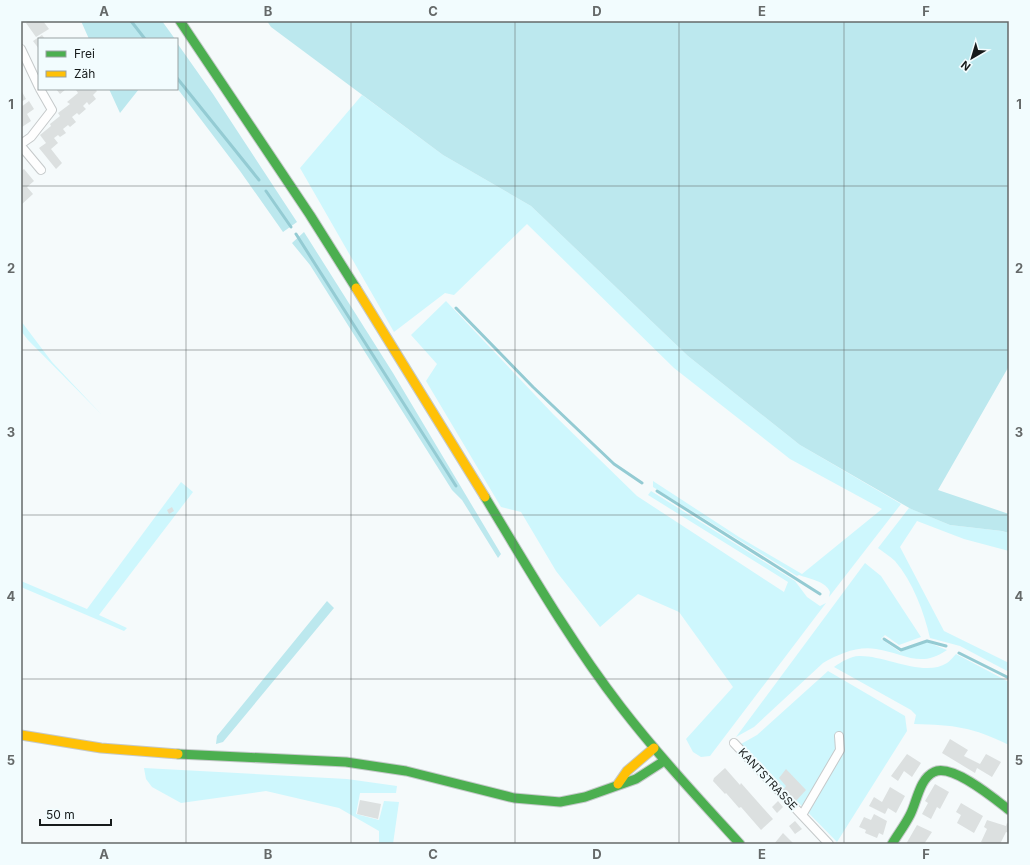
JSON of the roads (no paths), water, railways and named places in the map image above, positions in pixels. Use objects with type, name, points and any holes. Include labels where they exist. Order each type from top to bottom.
[{"type":"main road","points":[[180,21],[310,215],[399,355],[561,622],[620,706],[664,761],[740,844]]},
{"type":"main road","points":[[21,735],[101,748],[206,756],[346,762],[406,771],[514,798],[560,802],[611,789],[618,784],[628,771],[654,748]]},
{"type":"main road","points":[[618,784],[636,780],[664,761]]},
{"type":"main road","points":[[892,844],[910,814],[927,779],[934,772],[940,770],[957,775],[1009,810]]},
{"type":"street","points":[[21,49],[38,84]]},
{"type":"street","points":[[41,90],[52,110],[22,148],[41,170]]},
{"type":"street","name":"KANTSTRASSE","points":[[802,815],[840,750],[839,736]]},
{"type":"street","name":"KANTSTRASSE","points":[[734,743],[828,844]]},
{"type":"waterway","points":[[131,21],[144,38]]},
{"type":"waterway","points":[[178,79],[259,180]]},
{"type":"waterway","points":[[266,191],[291,227]]},
{"type":"waterway","points":[[296,234],[456,486]]},
{"type":"waterway","points":[[456,308],[533,387],[614,464],[642,483]]},
{"type":"waterway","points":[[657,491],[820,594]]},
{"type":"waterway","points":[[884,639],[901,650],[927,641],[946,646]]},
{"type":"waterway","points":[[959,653],[1009,678]]}]
